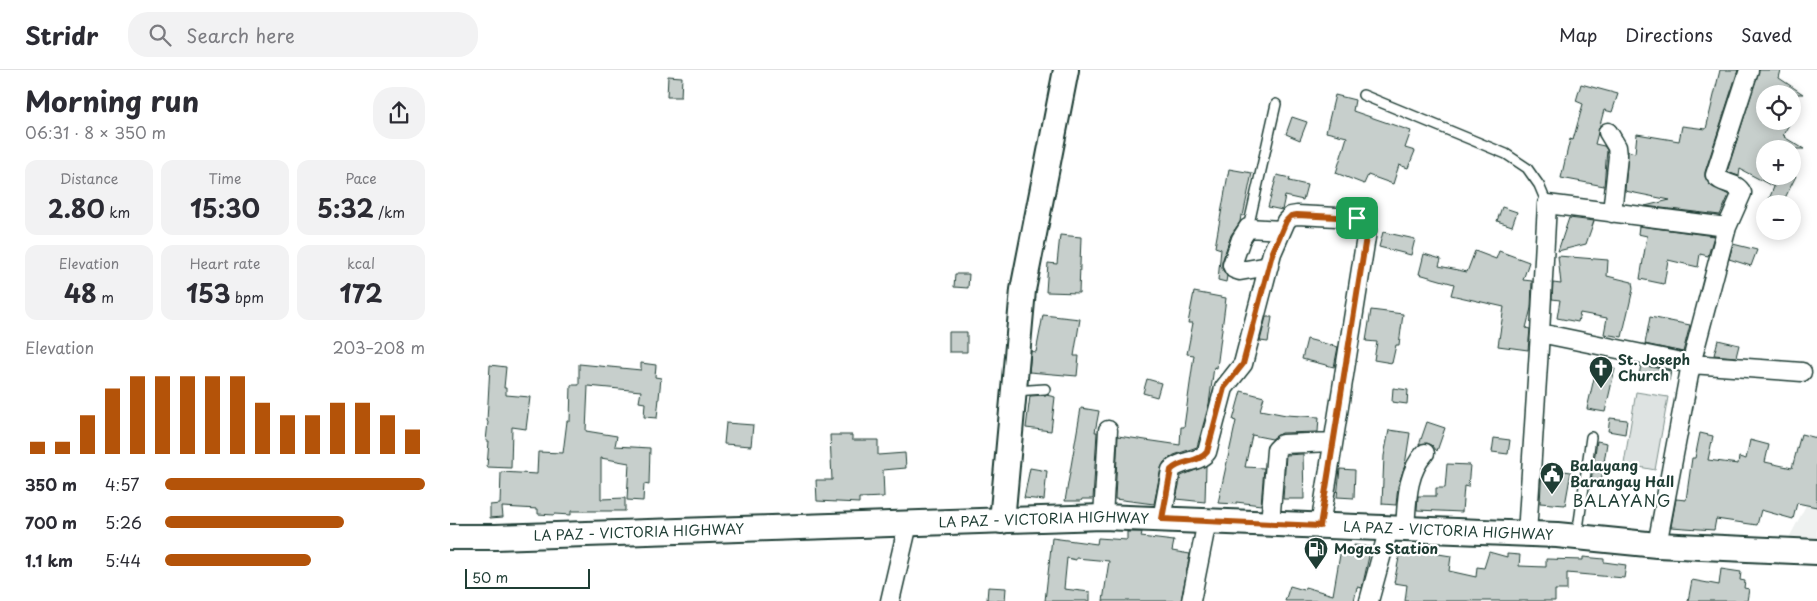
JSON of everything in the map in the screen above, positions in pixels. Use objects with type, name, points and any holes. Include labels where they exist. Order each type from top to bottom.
[{"type":"main road","points":[[1002,520],[1023,290],[1066,70]]},
{"type":"main road","name":"LA PAZ - VICTORIA HIGHWAY","points":[[450,537],[1102,517],[1527,534],[1657,545],[1817,552]]},
{"type":"street","points":[[1657,545],[1691,364],[1727,227],[1742,192],[1736,185],[1718,179],[1714,175],[1749,70]]},
{"type":"street","points":[[1608,132],[1617,147],[1618,156],[1612,213]]},
{"type":"street","points":[[1527,534],[1547,204],[1727,227]]},
{"type":"street","points":[[1162,519],[1171,470],[1176,466],[1203,456],[1207,452],[1224,388],[1243,364],[1272,254],[1286,221],[1291,216],[1297,215],[1357,218],[1364,224],[1367,231],[1320,526]]},
{"type":"street","points":[[1269,266],[1240,271],[1234,269],[1232,265],[1241,239],[1248,228],[1282,230]]},
{"type":"street","points":[[1540,333],[1691,364],[1802,372]]},
{"type":"street","points":[[1102,517],[1108,430]]},
{"type":"street","points":[[1270,524],[1276,450],[1278,447],[1282,444],[1333,442]]},
{"type":"street","points":[[1369,601],[1397,529],[1417,461],[1425,453]]},
{"type":"street","points":[[1191,601],[1207,521]]},
{"type":"street","points":[[890,601],[908,524]]},
{"type":"lane","points":[[1363,95],[1506,154],[1527,168],[1539,185],[1547,204]]},
{"type":"lane","points":[[1248,228],[1276,104]]},
{"type":"lane","points":[[1014,391],[1045,389]]},
{"type":"lane","points":[[1577,537],[1591,437]]},
{"type":"shaded area","points":[[1636,392],[1668,397],[1655,470],[1624,464]]},
{"type":"shaded area","points":[[1817,484],[1817,539],[1789,538]]},
{"type":"building","points":[[1720,70],[1738,70],[1705,172],[1705,177],[1710,185],[1729,195],[1720,215],[1645,206],[1670,200],[1625,191],[1628,151],[1635,153],[1637,134],[1679,141],[1682,126],[1706,129]]},
{"type":"building","points":[[1759,70],[1781,70],[1779,78],[1790,85],[1756,85],[1756,130],[1786,130],[1783,135],[1789,140],[1756,140],[1756,177],[1740,169],[1739,176],[1727,172]]},
{"type":"building","points":[[668,76],[682,77],[681,97],[667,97]]},
{"type":"building","points":[[1581,84],[1618,94],[1612,112],[1604,110],[1595,144],[1604,146],[1607,150],[1604,186],[1561,178],[1570,139],[1573,140],[1583,104],[1576,101]]},
{"type":"building","points":[[1335,95],[1355,100],[1353,111],[1411,131],[1405,148],[1415,151],[1408,168],[1399,165],[1393,184],[1368,175],[1364,184],[1336,173],[1347,137],[1326,132]]},
{"type":"building","points":[[1292,117],[1307,122],[1300,140],[1286,134]]},
{"type":"building","points":[[1229,169],[1252,173],[1243,216],[1241,215],[1240,222],[1231,235],[1222,262],[1222,269],[1227,276],[1226,282],[1218,280],[1221,249],[1215,247]]},
{"type":"building","points":[[1277,175],[1290,178],[1289,181],[1307,185],[1303,200],[1285,196],[1282,210],[1268,207]]},
{"type":"building","points":[[1770,185],[1792,185],[1786,195],[1771,195],[1774,187]]},
{"type":"building","points":[[1502,207],[1517,212],[1512,226],[1497,221]]},
{"type":"building","points":[[1569,218],[1594,221],[1586,244],[1558,251]]},
{"type":"building","points":[[1639,226],[1714,236],[1708,256],[1700,254],[1698,267],[1668,260],[1664,284],[1640,279],[1647,236],[1638,234]]},
{"type":"building","points":[[1383,232],[1415,239],[1411,255],[1379,247]]},
{"type":"building","points":[[1060,235],[1081,237],[1079,293],[1046,292],[1048,263],[1057,264]]},
{"type":"building","points":[[1733,244],[1757,250],[1751,266],[1729,259]]},
{"type":"building","points":[[1475,251],[1496,259],[1499,251],[1529,262],[1523,280],[1532,281],[1531,308],[1526,328],[1530,329],[1528,350],[1498,346],[1504,307],[1451,295],[1454,284],[1419,274],[1424,254],[1441,259],[1439,266],[1467,272]]},
{"type":"building","points":[[1558,256],[1608,260],[1607,276],[1632,282],[1633,289],[1622,337],[1604,334],[1607,318],[1580,313],[1578,322],[1557,318],[1560,300],[1552,299],[1553,283],[1561,284]]},
{"type":"building","points":[[955,274],[969,274],[968,288],[954,287]]},
{"type":"building","points":[[1194,292],[1226,298],[1217,368],[1214,367],[1209,404],[1197,447],[1174,455],[1164,462],[1161,468],[1154,504],[1115,499],[1118,436],[1180,445],[1181,427],[1184,427],[1194,355],[1187,354],[1193,323],[1188,323]]},
{"type":"building","points":[[1371,310],[1403,314],[1399,345],[1396,345],[1392,363],[1374,360],[1377,342],[1366,341]]},
{"type":"building","points":[[1043,315],[1080,319],[1074,356],[1079,356],[1077,376],[1029,372],[1031,351],[1036,352]]},
{"type":"building","points":[[1266,317],[1272,317],[1268,342],[1260,341]]},
{"type":"building","points":[[1650,317],[1690,325],[1683,352],[1645,344]]},
{"type":"building","points":[[949,332],[967,332],[967,352],[949,352]]},
{"type":"building","points":[[1307,339],[1338,347],[1334,367],[1302,359]]},
{"type":"building","points":[[1718,340],[1739,345],[1736,357],[1714,355]]},
{"type":"building","points":[[641,363],[656,365],[655,377],[661,378],[657,418],[644,417],[645,403],[639,402],[641,391],[588,386],[586,431],[617,436],[615,446],[650,448],[649,485],[644,484],[643,501],[627,500],[629,463],[601,458],[601,499],[625,498],[625,511],[571,511],[571,515],[554,515],[538,514],[538,509],[502,507],[503,517],[490,518],[490,505],[500,504],[501,472],[537,474],[538,452],[563,453],[567,421],[570,421],[571,385],[579,385],[579,364],[641,370]]},
{"type":"building","points":[[490,365],[506,367],[504,388],[506,388],[506,395],[530,397],[526,429],[512,427],[511,468],[487,467],[489,441],[486,441]]},
{"type":"building","name":"St. Joseph Church","points":[[1597,365],[1615,369],[1605,412],[1587,409]]},
{"type":"building","points":[[1641,365],[1671,371],[1669,381],[1639,375]]},
{"type":"building","points":[[1147,379],[1161,383],[1157,397],[1143,393]]},
{"type":"building","points":[[1393,388],[1408,390],[1407,404],[1392,402]]},
{"type":"building","points":[[1241,391],[1264,397],[1260,410],[1286,415],[1319,417],[1318,432],[1282,433],[1272,439],[1252,435],[1245,467],[1264,468],[1261,505],[1236,502],[1236,504],[1218,503],[1236,421],[1233,420]]},
{"type":"building","points":[[1046,395],[1055,397],[1051,431],[1026,428],[1030,396]]},
{"type":"building","points":[[1081,408],[1099,411],[1095,432],[1097,432],[1093,499],[1065,501]]},
{"type":"building","points":[[1610,418],[1627,420],[1625,434],[1608,431]]},
{"type":"building","points":[[1427,422],[1445,428],[1437,451],[1432,445],[1427,443],[1419,445]]},
{"type":"building","points":[[726,423],[753,425],[751,446],[724,444]]},
{"type":"building","points":[[1389,430],[1410,433],[1405,465],[1398,486],[1396,505],[1382,504],[1384,456]]},
{"type":"building","points":[[1700,433],[1713,436],[1708,460],[1738,464],[1739,457],[1746,459],[1750,440],[1769,445],[1765,462],[1792,468],[1801,434],[1817,438],[1817,507],[1797,503],[1793,519],[1761,510],[1757,525],[1716,519],[1714,530],[1671,527],[1676,499],[1686,500],[1692,458],[1695,458]]},
{"type":"building","points":[[830,435],[852,435],[852,440],[878,440],[878,455],[905,453],[906,468],[883,470],[884,497],[859,498],[859,503],[817,501],[816,480],[832,480]]},
{"type":"building","points":[[1494,438],[1510,440],[1508,454],[1492,452]]},
{"type":"building","points":[[1597,441],[1607,443],[1601,482],[1591,481]]},
{"type":"building","points":[[1303,454],[1304,499],[1283,499],[1286,455]]},
{"type":"building","points":[[1447,464],[1470,465],[1468,487],[1464,486],[1462,512],[1417,510],[1418,496],[1436,496],[1436,488],[1445,488]]},
{"type":"building","points":[[1206,466],[1205,502],[1176,499],[1181,476]]},
{"type":"building","points":[[1030,468],[1047,471],[1044,500],[1024,498]]},
{"type":"building","points":[[1542,468],[1571,472],[1565,505],[1540,503]]},
{"type":"building","points":[[1340,469],[1355,470],[1354,498],[1337,497]]},
{"type":"building","points":[[1127,532],[1142,532],[1141,537],[1174,541],[1172,551],[1190,554],[1181,601],[1103,601],[1109,561],[1067,558],[1064,589],[1090,592],[1090,601],[1045,601],[1052,538],[1097,544],[1098,538],[1127,540]]},
{"type":"building","points":[[1354,545],[1371,547],[1362,588],[1357,587],[1354,601],[1285,601],[1290,586],[1304,590],[1305,587],[1333,595],[1341,549],[1353,552]]},
{"type":"building","points":[[1401,548],[1451,556],[1449,571],[1476,577],[1477,567],[1484,568],[1489,552],[1507,557],[1507,554],[1520,555],[1519,566],[1546,567],[1546,559],[1583,560],[1583,557],[1604,559],[1604,562],[1626,565],[1624,578],[1567,573],[1567,590],[1555,590],[1555,601],[1405,601],[1407,585],[1394,583]]},
{"type":"building","points":[[1721,569],[1741,572],[1740,580],[1745,581],[1744,588],[1749,589],[1747,601],[1688,601],[1692,580],[1719,585]]},
{"type":"building","points":[[988,587],[1006,588],[1005,601],[987,600]]},
{"type":"place","name":"St. Joseph Church","points":[[1601,389]]},
{"type":"place","name":"Balayang Barangay Hall","points":[[1552,495]]},
{"type":"place","name":"Mogas Station","points":[[1316,570]]},
{"type":"district","name":"BALAYANG","points":[[1622,501]]},
{"type":"route","points":[[1297,215],[1357,218],[1364,224],[1367,231],[1320,526],[1162,519],[1171,470],[1176,466],[1203,456],[1207,452],[1224,388],[1243,364],[1272,254],[1286,221],[1291,216],[1297,215]]}]
